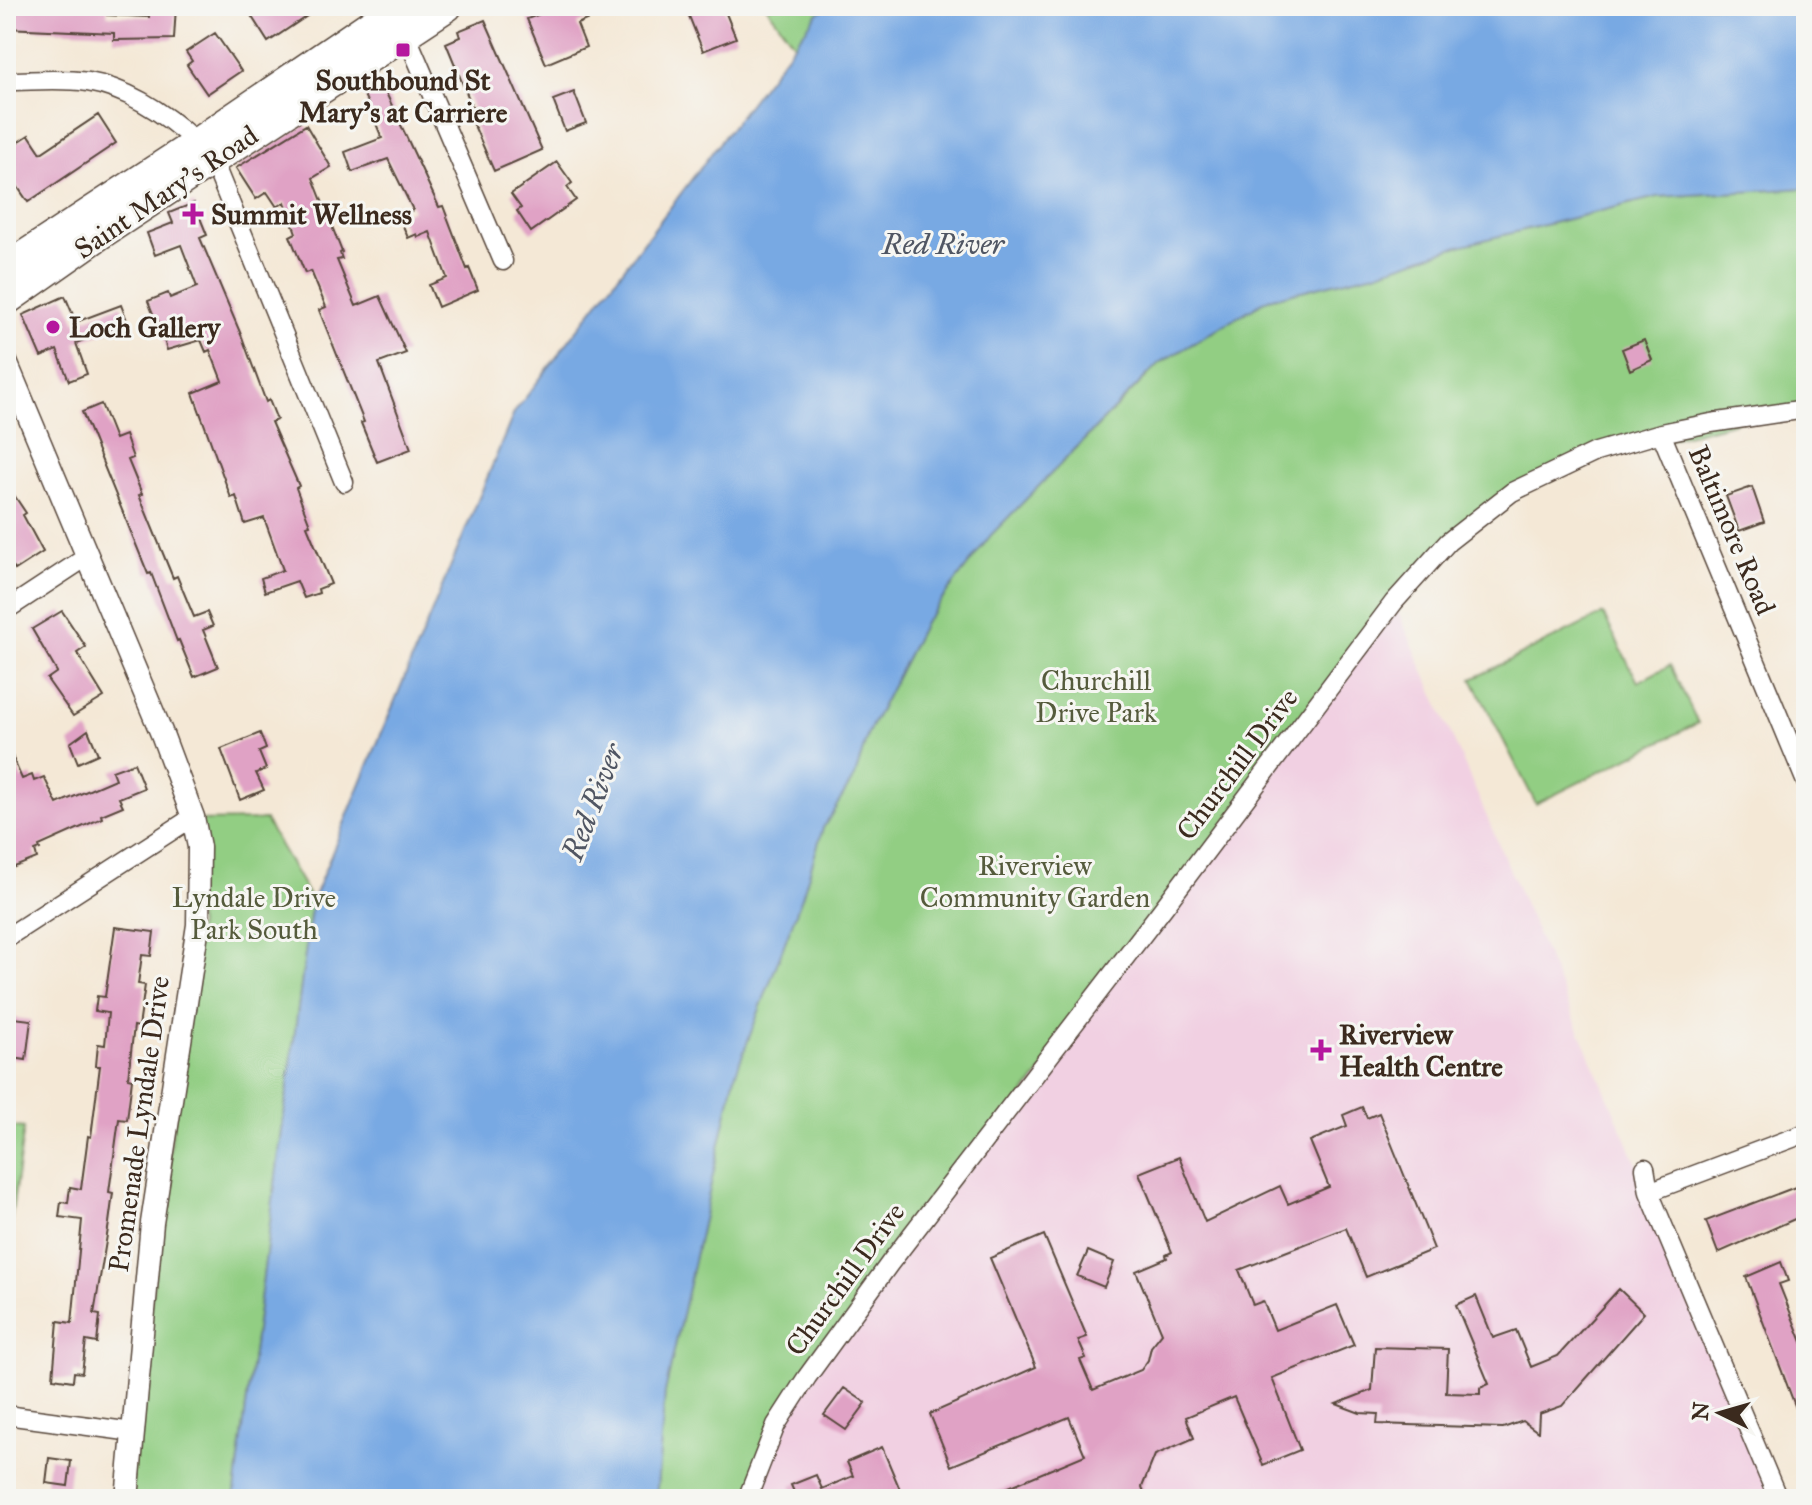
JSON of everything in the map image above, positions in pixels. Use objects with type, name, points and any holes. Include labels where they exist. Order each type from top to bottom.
[{"type":"highway","name":"Saint Mary's Road","points":[[6,300],[204,152],[398,14],[447,6]]},
{"type":"highway","name":"Saint Mary's Road","points":[[6,268],[204,152]]},
{"type":"street","points":[[398,14],[503,261]]},
{"type":"street","points":[[6,81],[85,81],[116,89],[162,114],[204,152],[218,173],[344,482]]},
{"type":"street","name":"Promenade Lyndale Drive","points":[[6,362],[162,734],[193,817],[199,847],[198,925],[152,1223],[127,1499]]},
{"type":"street","name":"Churchill Drive","points":[[747,1499],[776,1425],[816,1364],[1394,602],[1448,542],[1512,492],[1596,452],[1661,433],[1806,409]]},
{"type":"street","name":"Baltimore Road","points":[[1661,433],[1806,782]]},
{"type":"street","points":[[6,610],[88,556]]},
{"type":"street","points":[[6,938],[193,817]]},
{"type":"street","points":[[1649,1192],[1806,1133]]},
{"type":"street","points":[[1645,1168],[1649,1192],[1778,1499]]},
{"type":"street","points":[[6,1415],[133,1432]]},
{"type":"shaded area","name":"Riverview Health Centre","points":[[1394,602],[1778,1499],[747,1499],[776,1425]]},
{"type":"green space","points":[[766,6],[830,6],[818,14],[795,45]]},
{"type":"green space","name":"Churchill Drive Park","points":[[1806,188],[1806,409],[1770,413],[1554,470],[1448,542],[807,1377],[747,1499],[656,1499],[665,1392],[735,1075],[802,897],[823,828],[855,776],[868,733],[924,623],[991,535],[1159,364],[1268,299],[1375,273],[1451,248],[1657,197]]},
{"type":"green space","points":[[1603,614],[1638,682],[1670,665],[1698,723],[1536,804],[1472,679]]},
{"type":"green space","name":"Lyndale Drive Park South","points":[[265,820],[312,901],[234,1499],[127,1499],[198,925],[192,821]]},
{"type":"green space","points":[[6,1126],[24,1128],[6,1254]]},
{"type":"water","name":"Red River","points":[[830,6],[1806,6],[1806,188],[1657,197],[1451,248],[1375,273],[1268,299],[1158,364],[991,535],[924,623],[868,733],[855,776],[823,828],[802,897],[735,1075],[665,1392],[656,1499],[234,1499],[312,901],[514,413],[818,13]]},
{"type":"building","points":[[6,6],[108,6],[107,15],[149,17],[149,6],[176,6],[174,39],[114,40],[114,33],[6,28]]},
{"type":"building","points":[[245,6],[322,6],[268,42]]},
{"type":"building","points":[[560,6],[618,6],[577,24],[586,47],[546,64],[527,19]]},
{"type":"building","points":[[685,6],[723,6],[736,38],[703,51]]},
{"type":"building","points":[[485,20],[542,150],[494,171],[473,123],[478,121],[446,43],[460,37],[458,31]]},
{"type":"building","points":[[215,33],[241,71],[207,94],[187,65],[192,61],[186,52]]},
{"type":"building","points":[[381,82],[439,207],[443,206],[478,290],[438,307],[429,285],[447,278],[430,232],[408,238],[399,216],[413,210],[388,159],[352,172],[345,152],[382,138],[362,90]]},
{"type":"building","points":[[574,92],[586,123],[565,131],[553,100]]},
{"type":"building","points":[[98,115],[116,143],[28,202],[15,183],[6,189],[6,150],[29,135],[41,153]]},
{"type":"building","points":[[306,125],[331,167],[313,178],[342,252],[342,259],[337,260],[356,306],[380,296],[406,353],[379,363],[411,449],[377,462],[319,310],[326,307],[311,271],[305,273],[290,236],[296,233],[285,202],[277,207],[267,192],[256,199],[236,168]]},
{"type":"building","points":[[557,162],[572,183],[567,187],[576,200],[531,232],[517,211],[521,208],[511,194]]},
{"type":"building","points":[[194,203],[207,235],[200,238],[266,402],[269,400],[277,420],[271,422],[299,486],[296,488],[310,525],[307,526],[331,584],[318,589],[319,593],[304,598],[297,581],[265,592],[261,578],[283,570],[264,518],[245,524],[236,496],[231,498],[193,393],[222,381],[210,350],[206,352],[201,340],[167,350],[158,320],[148,301],[168,293],[170,298],[197,287],[181,245],[155,255],[147,233],[173,223],[169,213]]},
{"type":"building","points":[[65,296],[76,322],[121,305],[128,323],[76,343],[87,374],[69,381],[57,350],[41,357],[23,315]]},
{"type":"building","points":[[1644,340],[1652,360],[1630,370],[1622,349]]},
{"type":"building","points":[[101,404],[115,439],[125,435],[133,458],[128,460],[142,494],[139,495],[173,578],[177,576],[194,617],[207,612],[213,626],[203,630],[218,667],[194,677],[82,412]]},
{"type":"building","points":[[6,483],[26,513],[23,515],[43,552],[15,570],[6,556]]},
{"type":"building","points":[[1752,487],[1764,522],[1739,531],[1726,496]]},
{"type":"building","points":[[62,611],[86,647],[77,653],[104,697],[73,716],[47,679],[57,672],[32,629]]},
{"type":"building","points":[[88,730],[98,754],[78,763],[70,743]]},
{"type":"building","points":[[260,733],[266,749],[259,752],[266,769],[256,773],[264,790],[240,800],[221,749]]},
{"type":"building","points":[[6,742],[22,779],[32,775],[34,781],[44,777],[57,804],[115,779],[112,771],[134,763],[144,788],[119,798],[123,806],[101,815],[102,818],[39,846],[40,849],[35,851],[37,858],[12,868],[6,852]]},
{"type":"building","points":[[115,927],[154,932],[151,956],[142,955],[138,984],[145,985],[139,1027],[134,1026],[127,1120],[119,1119],[109,1192],[113,1193],[94,1314],[100,1315],[97,1343],[86,1341],[82,1373],[74,1372],[73,1381],[53,1378],[58,1321],[72,1323],[82,1220],[59,1217],[61,1202],[68,1203],[70,1187],[81,1189],[100,1066],[96,1066],[98,1044],[105,1045],[108,1013],[95,1011],[97,996],[105,997]]},
{"type":"building","points":[[6,1017],[31,1020],[26,1060],[6,1057]]},
{"type":"building","points":[[1362,1107],[1367,1118],[1379,1113],[1434,1249],[1366,1277],[1346,1228],[1239,1270],[1253,1305],[1263,1301],[1275,1330],[1337,1305],[1354,1345],[1272,1378],[1300,1450],[1263,1465],[1234,1397],[1186,1417],[1194,1438],[1155,1455],[1142,1487],[1147,1499],[980,1499],[1085,1455],[1069,1417],[951,1466],[930,1414],[1036,1367],[990,1258],[1044,1235],[1087,1337],[1078,1340],[1086,1358],[1080,1360],[1093,1390],[1141,1370],[1148,1360],[1151,1347],[1162,1333],[1136,1271],[1167,1258],[1166,1255],[1172,1252],[1139,1173],[1179,1157],[1205,1222],[1280,1186],[1288,1204],[1329,1187],[1310,1141],[1347,1126],[1343,1115]]},
{"type":"building","points":[[1806,1183],[1806,1214],[1718,1253],[1706,1221]]},
{"type":"building","points":[[1088,1251],[1114,1262],[1104,1287],[1077,1276]]},
{"type":"building","points":[[1781,1262],[1788,1281],[1779,1284],[1806,1352],[1805,1432],[1746,1277]]},
{"type":"building","points":[[1619,1289],[1644,1313],[1562,1406],[1539,1414],[1538,1432],[1523,1421],[1503,1428],[1377,1424],[1378,1414],[1360,1413],[1336,1404],[1372,1390],[1375,1347],[1448,1349],[1446,1393],[1480,1394],[1480,1388],[1489,1384],[1456,1305],[1476,1296],[1493,1338],[1516,1330],[1531,1367],[1558,1356]]},
{"type":"building","points":[[844,1388],[866,1403],[846,1430],[824,1415]]},
{"type":"building","points":[[882,1447],[904,1499],[797,1499],[791,1485],[816,1475],[822,1489],[853,1476],[847,1462]]},
{"type":"building","points":[[49,1458],[71,1461],[68,1486],[46,1483]]},
{"type":"place","name":"Southbound St Mary's at Carriere","points":[[403,50]]},
{"type":"place","name":"Summit Wellness","points":[[193,214]]},
{"type":"place","name":"Loch Gallery","points":[[53,327]]},
{"type":"place","name":"Riverview Health Centre","points":[[1321,1050]]},
{"type":"park label","name":"Riverview Community Garden","points":[[1035,881]]}]
